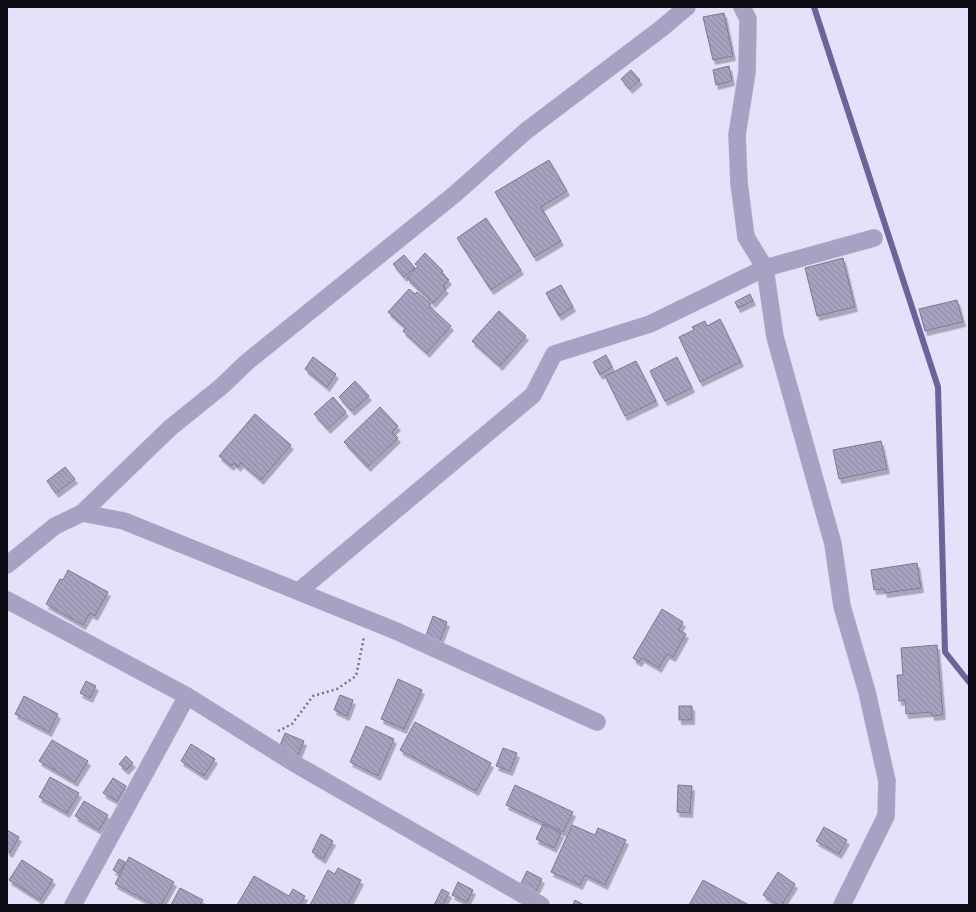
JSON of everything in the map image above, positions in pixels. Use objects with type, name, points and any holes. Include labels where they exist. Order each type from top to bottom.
[{"type":"street","points":[[7,565],[55,526],[82,513],[170,428],[222,386],[247,362],[455,194],[526,131],[662,28],[686,7]]},
{"type":"street","points":[[742,7],[748,19],[747,72],[737,135],[739,183],[746,237],[765,268],[775,338],[833,544],[842,606],[867,692],[887,781],[886,816],[842,905]]},
{"type":"street","points":[[299,592],[533,395],[554,354],[650,324],[765,268],[874,238]]},
{"type":"street","points":[[82,513],[124,522],[366,619],[597,722]]},
{"type":"street","points":[[7,600],[187,696],[260,742],[541,905]]},
{"type":"street","points":[[73,905],[187,696]]},
{"type":"path","points":[[260,742],[292,724],[313,696],[337,689],[356,676],[363,649],[366,619]]},
{"type":"building","points":[[724,13],[733,56],[713,60],[703,17]]},
{"type":"building","points":[[729,66],[732,81],[716,85],[713,70]]},
{"type":"building","points":[[631,70],[640,80],[630,89],[621,79]]},
{"type":"building","points":[[549,160],[567,191],[541,207],[561,241],[534,257],[495,192]]},
{"type":"building","points":[[486,218],[521,270],[491,290],[457,238]]},
{"type":"building","points":[[425,253],[443,271],[441,272],[449,280],[443,286],[446,289],[433,303],[407,278],[418,266],[415,264]]},
{"type":"building","points":[[404,255],[415,268],[404,277],[393,264]]},
{"type":"building","points":[[843,258],[855,307],[817,316],[805,268]]},
{"type":"building","points":[[561,285],[573,307],[559,316],[546,293]]},
{"type":"building","points":[[409,289],[415,294],[417,292],[431,304],[429,306],[451,326],[427,353],[403,331],[406,328],[388,312]]},
{"type":"building","points":[[750,294],[753,301],[738,308],[735,302]]},
{"type":"building","points":[[957,300],[963,322],[925,331],[919,309]]},
{"type":"building","points":[[499,311],[526,336],[500,366],[472,341]]},
{"type":"building","points":[[720,319],[741,362],[700,382],[679,337],[694,330],[692,327],[705,321],[707,326]]},
{"type":"building","points":[[606,355],[612,367],[600,375],[593,362]]},
{"type":"building","points":[[313,357],[336,374],[327,387],[305,369]]},
{"type":"building","points":[[677,357],[692,388],[665,401],[650,371]]},
{"type":"building","points":[[636,361],[656,401],[625,416],[605,376]]},
{"type":"building","points":[[355,381],[369,396],[352,411],[339,397]]},
{"type":"building","points":[[333,397],[346,412],[328,429],[314,414]]},
{"type":"building","points":[[380,407],[398,426],[392,432],[398,438],[368,467],[344,442]]},
{"type":"building","points":[[255,414],[291,445],[261,480],[241,463],[238,467],[234,463],[231,466],[219,456]]},
{"type":"building","points":[[881,441],[887,469],[839,479],[833,450]]},
{"type":"building","points":[[65,467],[75,479],[56,493],[47,481]]},
{"type":"building","points":[[917,563],[921,588],[885,593],[884,589],[874,590],[871,570]]},
{"type":"building","points":[[68,570],[108,592],[95,616],[90,613],[83,625],[46,604],[60,579],[63,580]]},
{"type":"building","points":[[662,609],[683,622],[679,630],[686,634],[673,657],[667,654],[659,668],[642,658],[639,662],[633,658]]},
{"type":"building","points":[[433,616],[447,622],[439,643],[425,638]]},
{"type":"building","points":[[937,645],[943,715],[932,716],[931,712],[906,714],[905,700],[899,701],[897,675],[903,675],[901,648]]},
{"type":"building","points":[[398,679],[422,690],[404,729],[381,719]]},
{"type":"building","points":[[86,681],[96,686],[90,698],[80,693]]},
{"type":"building","points":[[340,695],[353,700],[347,716],[334,710]]},
{"type":"building","points":[[24,696],[58,714],[49,732],[15,714]]},
{"type":"building","points":[[679,706],[692,706],[692,720],[679,720]]},
{"type":"building","points":[[415,722],[491,763],[476,791],[400,750]]},
{"type":"building","points":[[366,726],[394,739],[378,776],[350,762]]},
{"type":"building","points":[[285,733],[304,741],[298,756],[279,748]]},
{"type":"building","points":[[52,740],[88,761],[75,782],[39,761]]},
{"type":"building","points":[[191,744],[215,759],[204,776],[181,761]]},
{"type":"building","points":[[503,748],[517,753],[510,771],[496,766]]},
{"type":"building","points":[[126,756],[133,763],[126,770],[119,764]]},
{"type":"building","points":[[50,777],[79,793],[67,813],[39,797]]},
{"type":"building","points":[[113,778],[126,786],[117,801],[103,793]]},
{"type":"building","points":[[515,785],[573,812],[563,832],[506,805]]},
{"type":"building","points":[[678,785],[692,786],[690,813],[677,812]]},
{"type":"building","points":[[84,801],[108,815],[99,830],[75,816]]},
{"type":"building","points":[[543,824],[561,833],[554,848],[536,839]]},
{"type":"building","points":[[572,825],[595,835],[598,828],[626,840],[605,885],[585,875],[580,885],[551,872]]},
{"type":"building","points":[[824,827],[847,840],[839,854],[816,841]]},
{"type":"building","points":[[7,830],[19,837],[10,853],[7,851]]},
{"type":"building","points":[[321,834],[333,841],[323,859],[312,852]]},
{"type":"building","points":[[129,857],[174,882],[161,905],[154,905],[115,884]]},
{"type":"building","points":[[119,859],[125,862],[119,873],[113,870]]},
{"type":"building","points":[[22,860],[53,880],[40,900],[9,880]]},
{"type":"building","points":[[338,868],[361,880],[348,905],[310,905],[328,870],[335,874]]},
{"type":"building","points":[[527,871],[542,879],[535,893],[520,885]]},
{"type":"building","points":[[778,872],[795,884],[782,905],[778,905],[763,895]]},
{"type":"building","points":[[254,876],[289,896],[293,889],[305,896],[300,905],[237,905]]},
{"type":"building","points":[[703,880],[749,905],[689,905]]},
{"type":"building","points":[[458,882],[473,890],[467,902],[452,895]]},
{"type":"building","points":[[180,888],[203,900],[200,905],[171,905]]},
{"type":"building","points":[[442,889],[449,893],[443,905],[434,905]]},
{"type":"building","points":[[575,900],[584,905],[573,905]]},
{"type":"waterway","points":[[814,7],[938,387],[945,652],[969,682]]}]
